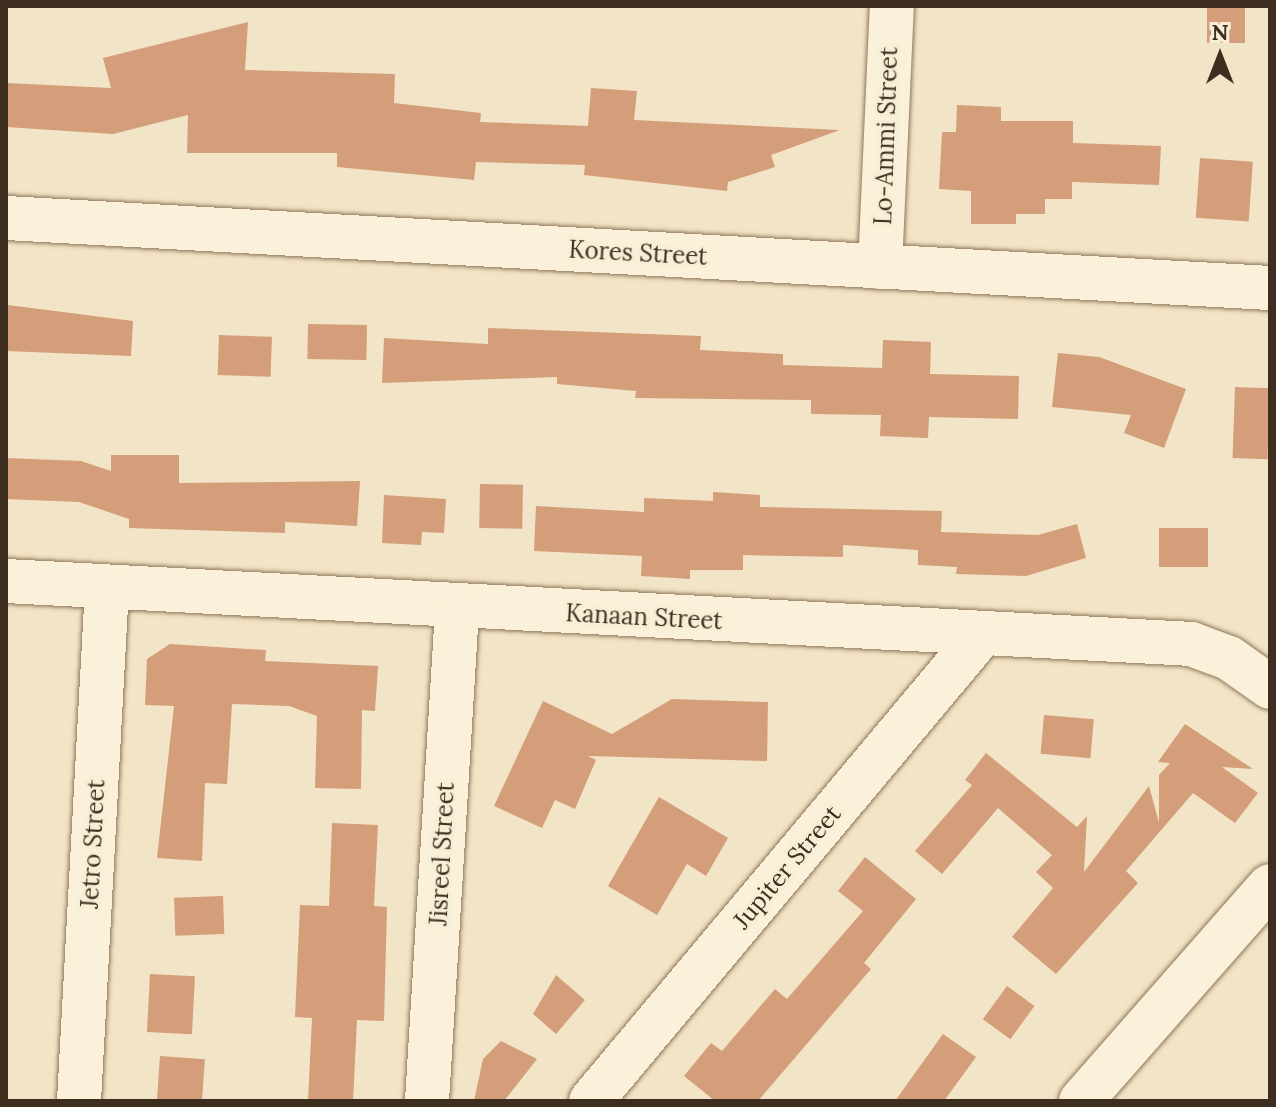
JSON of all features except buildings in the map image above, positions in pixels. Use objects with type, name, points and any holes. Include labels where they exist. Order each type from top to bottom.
[{"type":"street","name":"Lo-Ammi Street","points":[[880,267],[892,6]]},
{"type":"street","name":"Kores Street","points":[[6,218],[1270,288]]},
{"type":"street","name":"Kanaan Street","points":[[6,581],[457,608],[1191,644],[1229,658],[1270,687]]},
{"type":"street","name":"Jetro Street","points":[[79,1101],[107,587]]},
{"type":"street","name":"Jisreel Street","points":[[427,1101],[457,608]]},
{"type":"street","name":"Jupiter Street","points":[[591,1101],[983,633]]},
{"type":"street","points":[[1081,1101],[1270,886]]}]
